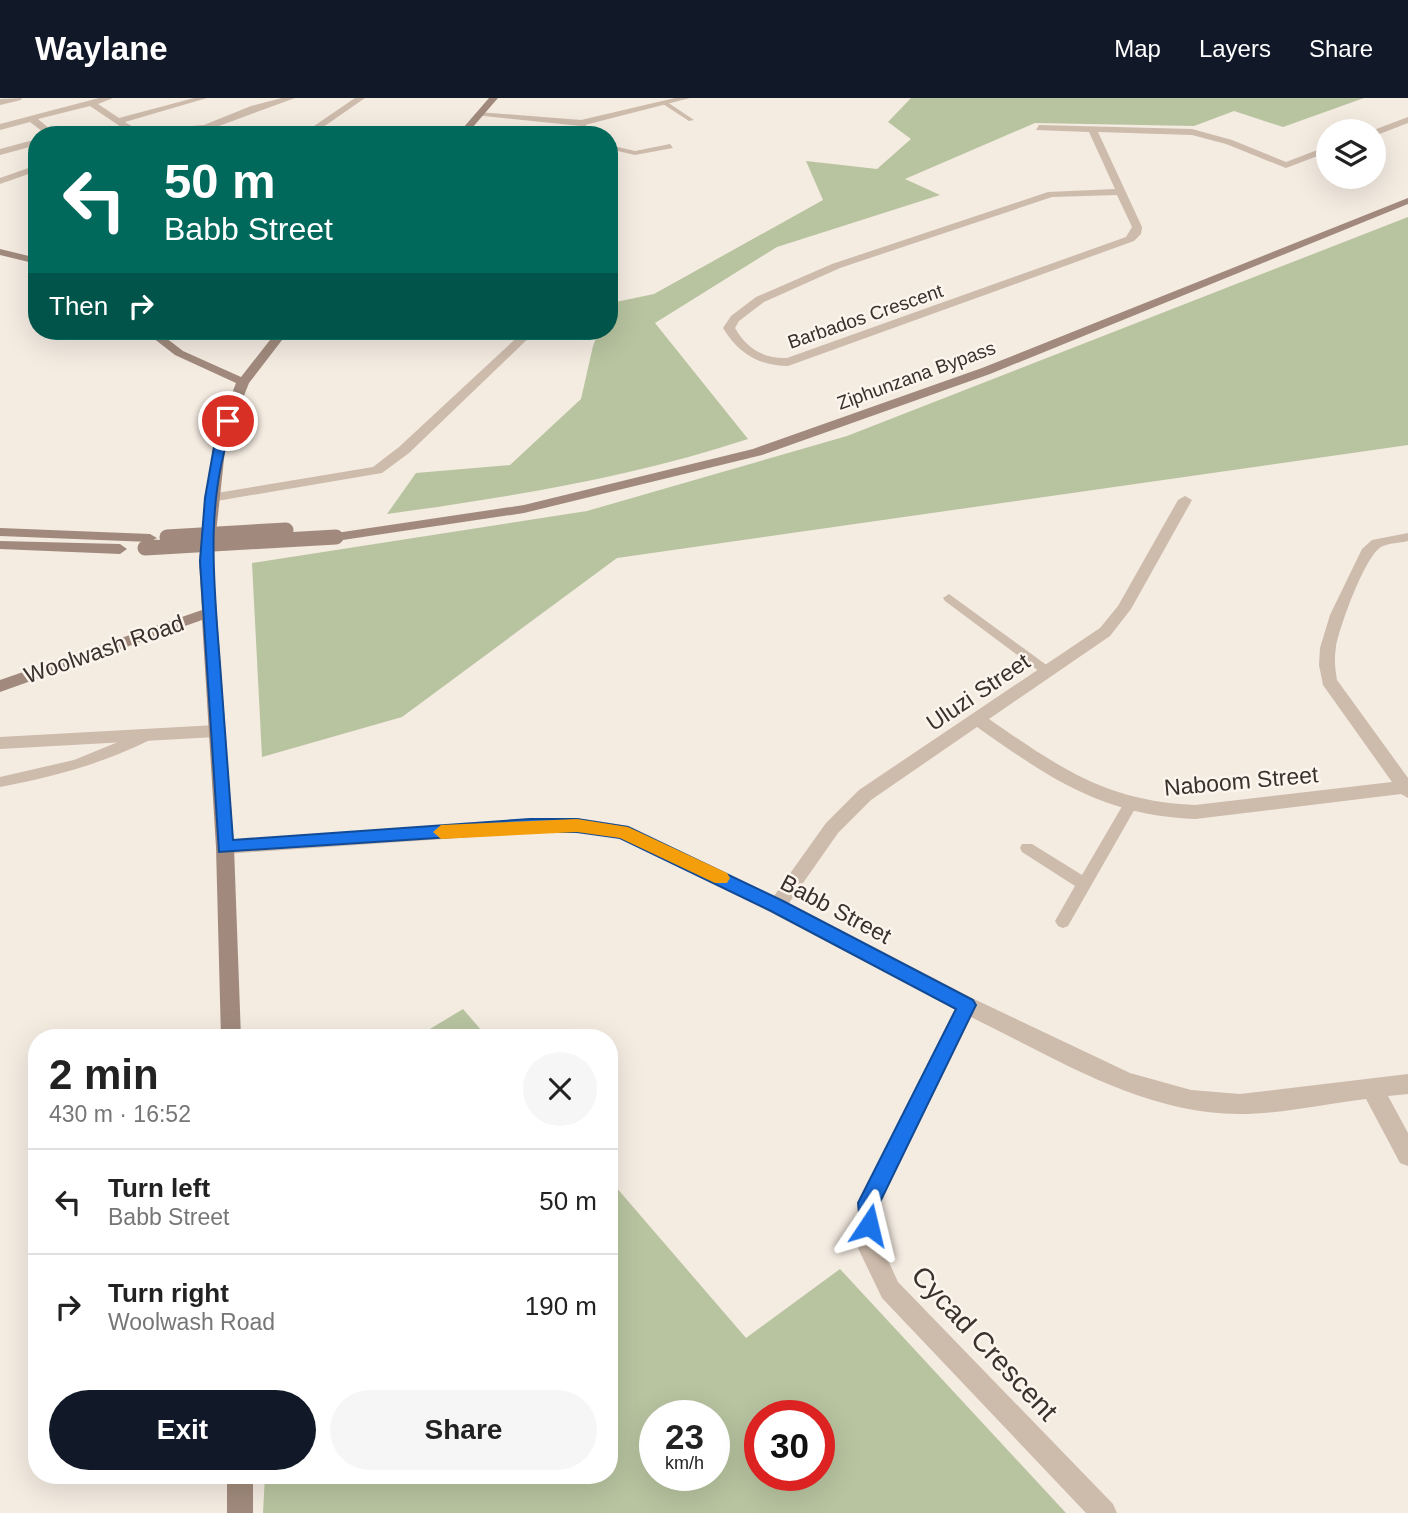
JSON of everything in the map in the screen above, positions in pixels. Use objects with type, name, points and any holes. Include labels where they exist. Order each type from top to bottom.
[{"type":"main road","points":[[469,126],[494,98]]},
{"type":"main road","name":"Ziphunzana Bypass","points":[[147,543],[336,532],[524,509],[757,452],[986,371],[1408,201]]},
{"type":"main road","points":[[0,252],[28,259]]},
{"type":"main road","points":[[162,340],[179,353],[243,382]]},
{"type":"main road","name":"Woolwash Road","points":[[231,1029],[225,847],[206,561],[211,498],[220,441],[243,382],[276,340]]},
{"type":"main road","points":[[0,532],[147,543]]},
{"type":"main road","points":[[0,545],[78,549],[147,543]]},
{"type":"main road","name":"Woolwash Road","points":[[0,686],[208,613]]},
{"type":"main road","points":[[240,1484],[240,1513]]},
{"type":"street","points":[[0,103],[18,98]]},
{"type":"street","points":[[0,127],[109,98]]},
{"type":"street","points":[[118,121],[203,98]]},
{"type":"street","points":[[210,126],[272,100],[291,98]]},
{"type":"street","points":[[320,126],[361,98]]},
{"type":"street","points":[[478,115],[581,123],[686,98]]},
{"type":"street","points":[[91,103],[124,126]]},
{"type":"street","points":[[32,119],[41,126]]},
{"type":"street","points":[[1386,128],[1408,120]]},
{"type":"street","points":[[1039,128],[1192,132],[1229,142],[1286,165],[1316,154]]},
{"type":"street","name":"Barbados Crescent","points":[[1092,129],[1118,192],[1137,228],[1136,234],[1130,239],[788,362],[763,361],[742,345],[729,328],[731,321],[752,306],[802,278],[835,266],[1051,194],[1071,191],[1118,192]]},
{"type":"street","points":[[0,152],[28,144]]},
{"type":"street","points":[[0,181],[28,171]]},
{"type":"street","points":[[211,498],[377,470],[404,450],[520,340]]},
{"type":"street","name":"Uluzi Street","points":[[777,906],[832,828],[865,794],[979,720],[1105,632],[1124,609],[1185,500]]},
{"type":"street","points":[[1407,789],[1329,681],[1324,662],[1329,639],[1367,552],[1377,543],[1408,537]]},
{"type":"street","name":"Naboom Street","points":[[979,720],[1071,783],[1129,807],[1164,813],[1407,789]]},
{"type":"street","points":[[0,743],[216,731]]},
{"type":"street","name":"Babb Street","points":[[225,847],[530,826],[577,825],[622,831],[777,906],[967,1005],[1127,1082],[1191,1100],[1240,1104],[1408,1084]]},
{"type":"street","name":"Cycad Crescent","points":[[967,1005],[869,1203],[869,1246],[890,1290],[1104,1513]]},
{"type":"street","points":[[1372,1089],[1408,1155]]},
{"type":"lane","points":[[665,103],[691,120]]},
{"type":"lane","points":[[581,123],[584,126]]},
{"type":"lane","points":[[618,149],[635,153],[670,146]]},
{"type":"lane","points":[[948,598],[1048,672]]},
{"type":"lane","points":[[0,782],[74,767],[107,756],[145,736]]},
{"type":"lane","points":[[1063,921],[1129,807]]},
{"type":"lane","points":[[1027,848],[1083,883]]},
{"type":"green space","points":[[911,98],[1364,98],[1283,127],[1234,111],[1194,126],[1035,123],[905,179],[940,195],[777,247],[655,323],[748,439],[704,453],[614,475],[478,501],[387,514],[416,473],[510,465],[581,399],[595,340],[618,340],[618,302],[654,294],[823,200],[806,161],[877,169],[911,139],[888,122]]},
{"type":"green space","points":[[1408,217],[1408,445],[617,558],[402,717],[262,757],[252,563],[587,511],[847,436]]},
{"type":"green space","points":[[463,1009],[480,1029],[430,1029]]},
{"type":"green space","points":[[618,1189],[746,1338],[840,1269],[1066,1513],[263,1513],[265,1484],[618,1484]]},
{"type":"slow traffic","points":[[441,832],[577,825],[622,831],[721,878]]},
{"type":"route","points":[[228,421],[220,441],[211,498],[206,561],[225,847],[530,826],[577,825],[622,831],[777,906],[967,1005],[869,1203],[869,1225]]}]
